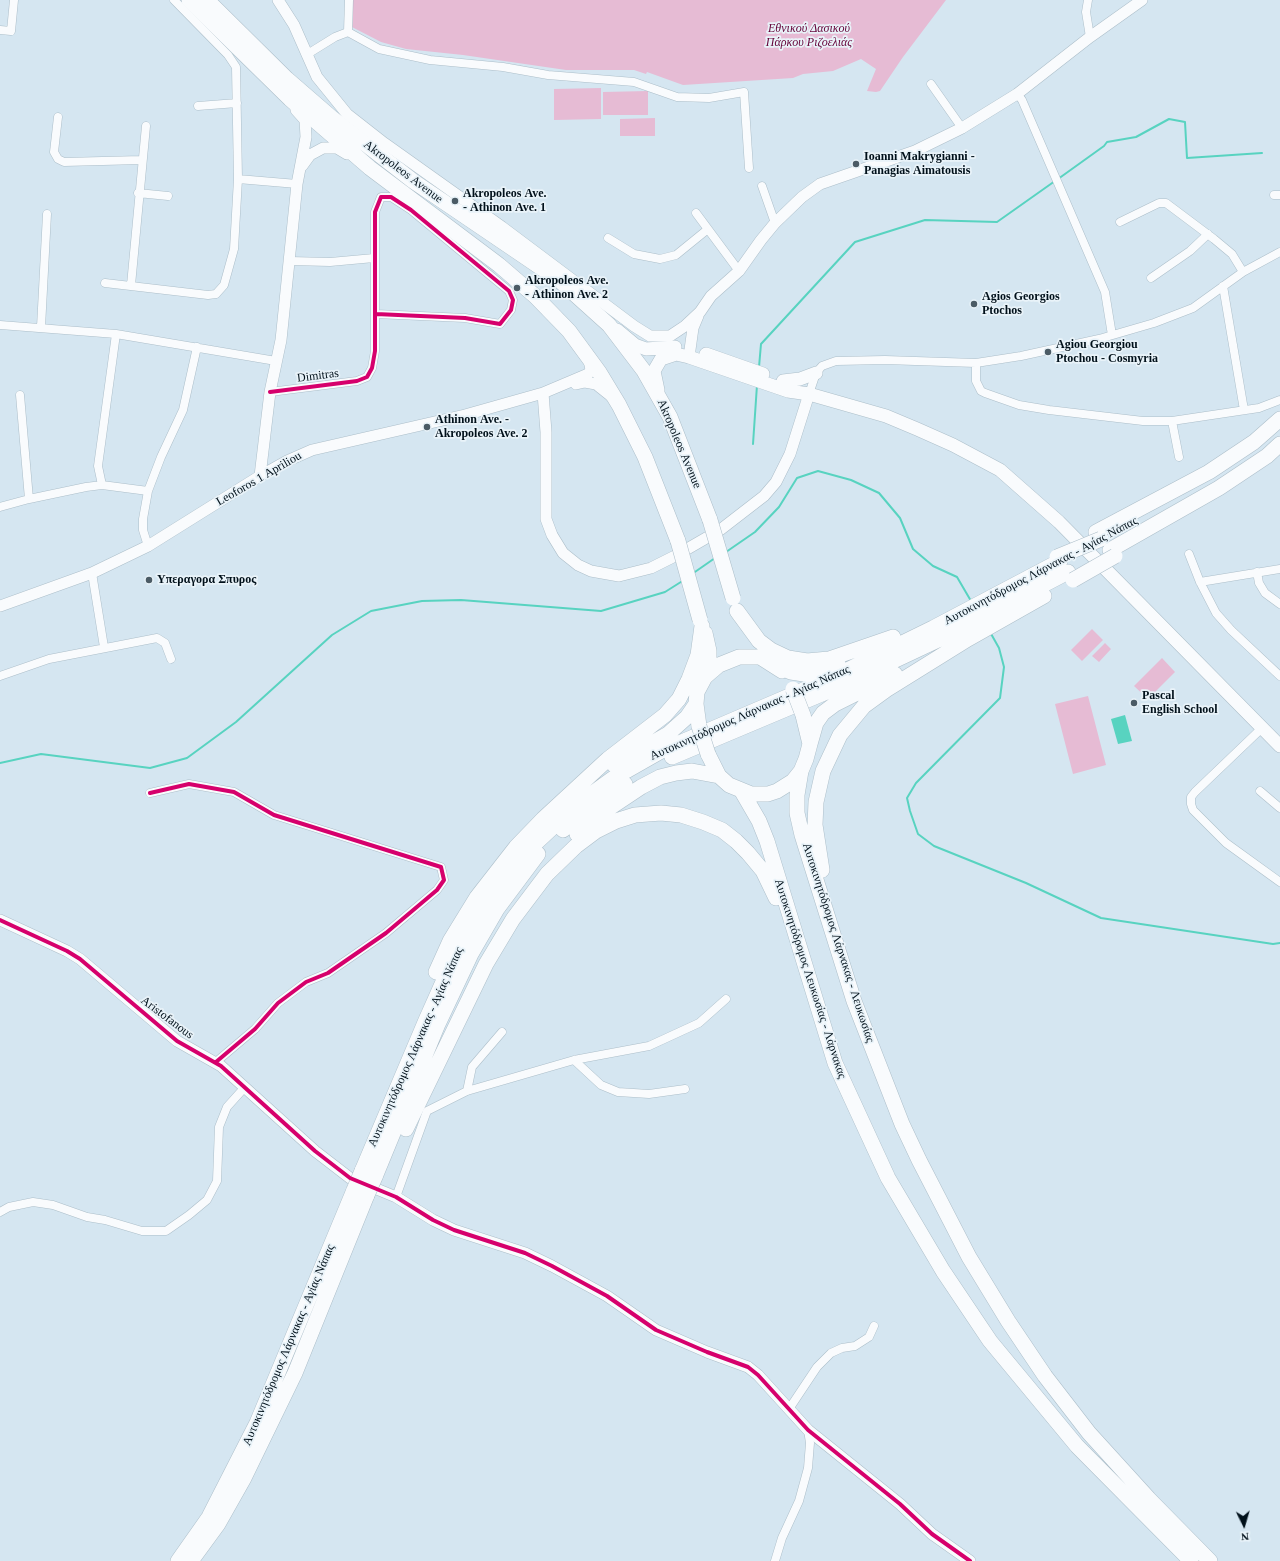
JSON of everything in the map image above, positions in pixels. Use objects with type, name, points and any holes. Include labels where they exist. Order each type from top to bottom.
[{"type":"highway","name":"Akropoleos Avenue","points":[[189,0],[264,74],[370,168],[499,265],[540,301],[568,331],[588,356],[619,405],[645,457],[678,541],[709,651],[709,663],[705,677]]},
{"type":"highway","name":"Akropoleos Avenue","points":[[207,0],[287,79],[332,118],[413,181],[559,280],[609,325],[632,353],[660,397],[670,417],[710,520],[746,643],[760,657]]},
{"type":"highway","points":[[1106,544],[1254,442],[1280,419]]},
{"type":"highway","name":"Αυτοκινητόδρομος Λάρνακας - Αγίας Νάπας","points":[[1106,544],[1259,447],[1280,428]]},
{"type":"highway","name":"Αυτοκινητόδρομος Λάρνακας - Αγίας Νάπας","points":[[191,1561],[218,1524],[244,1478],[295,1373],[317,1332],[367,1184],[398,1086],[459,946],[486,902],[523,855],[579,803],[612,779],[663,750],[836,676],[1219,488],[1267,456],[1280,444]]},
{"type":"highway","points":[[968,639],[835,704],[823,713],[816,723],[801,771],[785,788],[768,794],[751,794],[729,785],[719,776],[708,754],[699,726],[696,704],[697,692],[705,677],[729,660],[750,656],[760,657],[791,672],[804,674],[816,673],[831,668],[985,590],[1063,565],[1106,544],[1223,494],[1280,450]]},
{"type":"highway","points":[[869,1042],[858,995],[823,874],[817,846],[815,825],[816,802],[823,771],[840,735],[864,706],[886,690],[968,639],[1063,565]]},
{"type":"highway","name":"Αυτοκινητόδρομος Λάρνακας - Αγίας Νάπας","points":[[178,1561],[209,1517],[254,1429],[367,1184],[383,1160],[438,1024],[471,954],[497,909],[531,861],[553,838],[618,788],[668,759],[836,688],[938,640],[1063,565]]},
{"type":"highway","points":[[735,604],[759,641],[771,650],[788,658],[807,661],[829,659],[893,637]]},
{"type":"highway","points":[[398,1086],[409,1042],[427,994],[454,935],[477,896],[516,847],[608,759],[665,715],[679,699],[689,679],[698,655],[701,623]]},
{"type":"highway","points":[[774,664],[783,671],[793,689],[803,715],[810,744]]},
{"type":"highway","points":[[574,791],[629,756],[668,734],[683,721],[696,704]]},
{"type":"highway","points":[[383,1160],[479,961],[507,913],[541,872],[570,839],[599,815],[641,787],[660,777],[676,772],[692,771],[719,776]]},
{"type":"highway","name":"Αυτοκινητόδρομος Λάρνακας - Λευκωσίας","points":[[801,771],[797,795],[797,807],[802,834],[854,1001],[902,1124],[969,1257],[1008,1321],[1045,1376],[1088,1432],[1149,1500],[1210,1561]]},
{"type":"highway","name":"Αυτοκινητόδρομος Λευκωσίας - Λάρνακας","points":[[741,790],[759,821],[767,841],[835,1063],[888,1178],[943,1271],[990,1341],[1077,1446],[1191,1561]]},
{"type":"highway","points":[[367,1184],[435,1067],[486,964],[513,919],[547,874],[576,846],[596,831],[616,821],[635,815],[661,813],[681,815],[703,822],[722,830],[748,853],[762,871],[776,897],[810,1005],[835,1063]]},
{"type":"main road","points":[[609,325],[635,345],[646,349],[677,347],[689,353],[758,377],[788,391],[809,394],[852,406],[918,428],[1000,470],[1059,522],[1280,746]]},
{"type":"main road","points":[[660,397],[654,376],[658,362],[669,355],[689,353]]},
{"type":"main road","points":[[783,381],[816,373]]},
{"type":"main road","points":[[758,377],[783,381],[809,394]]},
{"type":"street","points":[[0,30],[11,31],[14,0]]},
{"type":"street","points":[[105,283],[208,295],[220,292],[224,285],[234,249],[238,179],[237,76],[234,62],[174,0]]},
{"type":"street","points":[[278,0],[294,25],[306,55],[318,76],[347,114],[384,143],[502,227],[634,326],[650,336],[670,336],[686,326],[700,312],[711,296],[739,271],[761,240],[776,223],[802,197],[820,184],[915,151],[962,128],[1017,94],[1090,37],[1142,0]]},
{"type":"street","points":[[348,32],[349,0]]},
{"type":"street","points":[[1088,0],[1086,12],[1090,37]]},
{"type":"street","points":[[306,55],[335,37],[348,32],[379,49],[430,60],[503,67],[548,75],[634,82],[677,97],[710,98],[744,92],[749,168]]},
{"type":"street","points":[[260,476],[270,392],[281,340],[297,184],[306,137],[305,120],[277,92],[264,74]]},
{"type":"street","points":[[931,84],[962,128]]},
{"type":"street","points":[[1017,94],[1022,100],[1106,292],[1112,335]]},
{"type":"street","points":[[198,106],[237,103]]},
{"type":"street","points":[[58,117],[54,152],[58,159],[64,162],[141,160]]},
{"type":"street","points":[[131,285],[141,160],[146,126]]},
{"type":"street","points":[[300,168],[310,155],[324,148],[344,152],[370,168]]},
{"type":"street","points":[[238,179],[297,184]]},
{"type":"street","points":[[762,186],[776,223]]},
{"type":"street","points":[[138,193],[168,196]]},
{"type":"street","points":[[387,196],[411,210],[509,291],[513,300],[511,310],[500,324],[465,318],[376,314],[374,258],[376,212],[381,197],[387,196]]},
{"type":"street","points":[[1120,222],[1159,203],[1166,203],[1232,254],[1243,272]]},
{"type":"street","points":[[696,213],[739,271]]},
{"type":"street","points":[[41,327],[47,214]]},
{"type":"street","points":[[608,238],[634,254],[660,259],[680,253],[708,229]]},
{"type":"street","points":[[1151,278],[1190,251],[1208,234]]},
{"type":"street","points":[[543,393],[546,432],[546,512],[552,535],[563,553],[578,565],[591,571],[619,576],[651,568],[675,556],[720,530],[764,496],[776,482],[790,454],[816,373],[822,366],[836,361],[885,360],[976,363],[1021,356],[1112,335],[1187,311],[1243,272],[1280,252]]},
{"type":"street","points":[[290,261],[330,262],[374,258]]},
{"type":"street","points":[[1224,286],[1244,410]]},
{"type":"street","points":[[689,353],[693,328],[700,312]]},
{"type":"street","name":"Dimitras","points":[[270,392],[357,381],[366,377],[372,368],[375,351],[376,314]]},
{"type":"street","points":[[0,325],[116,334],[276,361]]},
{"type":"street","points":[[102,485],[98,466],[116,334]]},
{"type":"street","points":[[148,546],[143,530],[143,519],[148,492],[161,457],[183,410],[197,347]]},
{"type":"street","name":"Leoforos 1 Apriliou","points":[[558,388],[588,374],[591,365],[588,356]]},
{"type":"street","points":[[976,363],[976,381],[981,391],[1020,405],[1143,421],[1172,421],[1259,408],[1280,400]]},
{"type":"street","name":"Leoforos 1 Apriliou","points":[[0,606],[92,573],[148,546],[260,476],[286,461],[312,450],[465,415],[558,388],[585,382],[596,384],[606,391],[619,405]]},
{"type":"street","points":[[20,396],[29,499]]},
{"type":"street","points":[[1172,421],[1179,457]]},
{"type":"street","points":[[0,507],[86,486],[102,485],[148,492]]},
{"type":"street","points":[[1189,554],[1200,582],[1216,613],[1231,630],[1280,676]]},
{"type":"street","points":[[1200,582],[1280,569]]},
{"type":"street","points":[[1257,572],[1259,583],[1265,593],[1280,604]]},
{"type":"street","points":[[92,573],[104,647]]},
{"type":"street","points":[[0,676],[49,659],[104,647],[157,638],[165,643],[171,659]]},
{"type":"street","points":[[1262,728],[1195,792],[1191,797],[1191,804],[1193,810],[1226,843],[1280,882]]},
{"type":"street","points":[[150,793],[188,784],[234,792],[274,815],[441,867],[444,880],[437,890],[386,933],[328,973],[306,982],[278,1003],[255,1029],[216,1062]]},
{"type":"street","points":[[1260,791],[1280,808]]},
{"type":"street","name":"Aristofanous","points":[[0,920],[67,951],[80,959],[177,1041],[216,1062],[315,1151],[367,1184],[396,1197],[433,1220],[454,1230],[525,1253],[552,1266],[607,1296],[656,1330],[707,1352],[748,1367],[758,1375],[808,1430],[900,1504],[932,1534],[970,1561]]},
{"type":"street","points":[[396,1197],[427,1112],[466,1090],[574,1060],[649,1046],[699,1023],[726,999]]},
{"type":"street","points":[[466,1090],[472,1067],[502,1032]]},
{"type":"street","points":[[574,1060],[601,1084],[618,1092],[649,1094],[685,1089]]},
{"type":"street","points":[[0,1212],[9,1207],[33,1202],[53,1205],[87,1218],[105,1220],[142,1231],[166,1231],[189,1216],[207,1200],[211,1194],[217,1181],[219,1127],[227,1107],[245,1087]]},
{"type":"street","points":[[789,1409],[817,1367],[831,1353],[842,1348],[855,1346],[869,1337],[874,1326]]},
{"type":"street","points":[[775,1561],[782,1538],[799,1501],[808,1468],[810,1444],[808,1430]]},
{"type":"green space","name":"Εθνικού Δασικού Πάρκου Ριζοελιάς","points":[[345,0],[946,0],[903,57],[880,91],[876,92],[867,91],[876,69],[861,59],[833,71],[803,74],[793,78],[683,85],[647,72],[646,74],[634,70],[566,70],[463,55],[406,49],[381,42],[350,26]]},
{"type":"green space","points":[[601,88],[601,119],[554,120],[554,89]]},
{"type":"green space","points":[[648,91],[648,115],[603,115],[603,92]]},
{"type":"green space","points":[[655,118],[655,136],[620,136],[620,119]]},
{"type":"green space","points":[[1092,629],[1103,640],[1082,661],[1071,650]]},
{"type":"green space","points":[[1105,643],[1111,649],[1099,662],[1092,656]]},
{"type":"green space","points":[[1162,658],[1175,672],[1148,699],[1134,686]]},
{"type":"green space","points":[[1088,696],[1106,765],[1073,774],[1055,704]]},
{"type":"shaded area","points":[[1125,715],[1132,741],[1118,744],[1111,719]]},
{"type":"waterway","points":[[1058,179],[1104,146],[1107,142],[1136,137],[1169,119],[1185,122],[1187,158],[1262,153]]},
{"type":"waterway","points":[[759,367],[761,344],[855,242],[925,220],[997,222],[1055,181]]},
{"type":"waterway","points":[[753,444],[757,385]]},
{"type":"waterway","points":[[726,552],[755,532],[779,507],[797,478],[818,471],[851,480],[879,493],[900,518],[913,549],[933,566],[957,577],[971,601]]},
{"type":"waterway","points":[[692,574],[715,558]]},
{"type":"waterway","points":[[0,763],[41,754],[150,768],[187,758],[236,722],[332,635],[371,611],[422,601],[461,600],[601,611],[665,592],[684,580]]},
{"type":"waterway","points":[[990,632],[999,648],[1004,667],[1000,698],[916,783],[907,798],[918,834],[934,846],[1026,883],[1101,918],[1273,944],[1280,943]]},
{"type":"cycle path","points":[[270,392],[357,381],[367,377],[372,368],[375,351],[375,212],[381,197],[391,197],[411,210],[509,291],[513,300],[511,310],[500,324],[465,318],[376,314]]},
{"type":"cycle path","points":[[150,793],[189,784],[234,792],[274,815],[441,867],[444,880],[437,890],[386,933],[328,973],[306,982],[278,1003],[255,1029],[216,1062]]},
{"type":"cycle path","points":[[0,920],[67,951],[80,959],[177,1041],[221,1066],[315,1151],[350,1178],[396,1197],[433,1220],[454,1230],[525,1253],[607,1296],[656,1330],[707,1352],[748,1367],[758,1375],[808,1430],[900,1504],[932,1534],[970,1561]]},
{"type":"place","name":"Ioanni Makrygianni - Panagias Aimatousis","points":[[856,164]]},
{"type":"place","name":"Akropoleos Ave. - Athinon Ave. 1","points":[[455,201]]},
{"type":"place","name":"Akropoleos Ave. - Athinon Ave. 2","points":[[517,288]]},
{"type":"place","name":"Agios Georgios Ptochos","points":[[974,304]]},
{"type":"place","name":"Agiou Georgiou Ptochou - Cosmyria","points":[[1048,352]]},
{"type":"place","name":"Athinon Ave. - Akropoleos Ave. 2","points":[[427,427]]},
{"type":"place","name":"Υπεραγορα Σπυρος","points":[[149,580]]},
{"type":"place","name":"Pascal English School","points":[[1134,703]]}]
